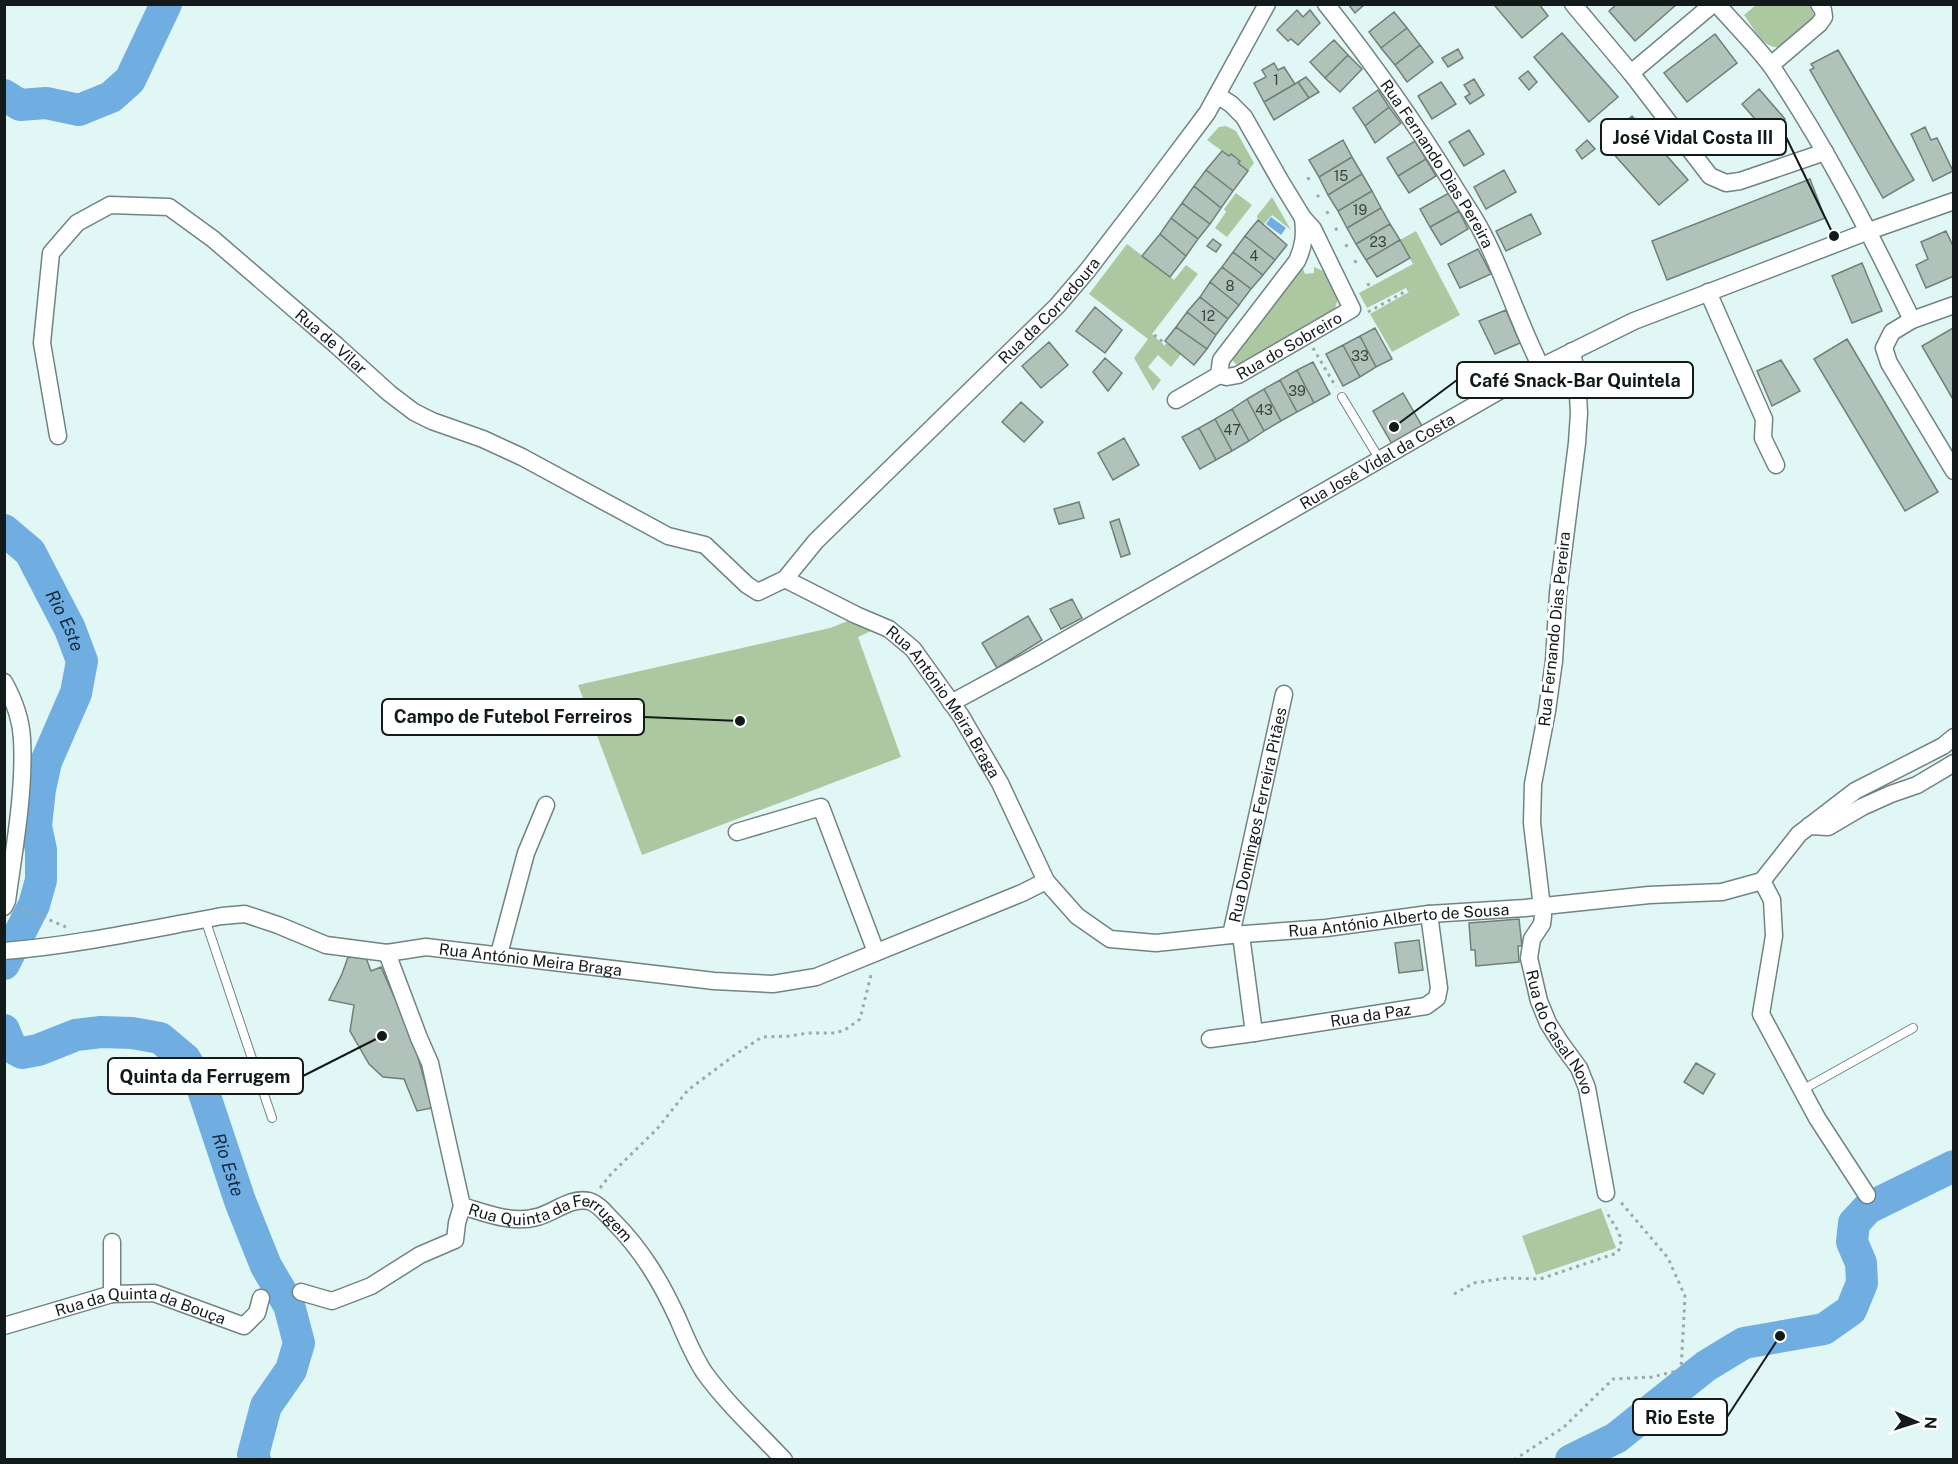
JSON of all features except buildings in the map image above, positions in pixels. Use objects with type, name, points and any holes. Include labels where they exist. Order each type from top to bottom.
[{"type":"street","name":"Rua da Corredoura","points":[[785,579],[816,541],[1057,306],[1087,271],[1207,113],[1267,4]]},
{"type":"street","name":"Rua Fernando Dias Pereira","points":[[1326,4],[1379,72],[1482,232],[1542,367]]},
{"type":"street","points":[[1573,4],[1631,73],[1710,176],[1726,183],[1740,181],[1825,152]]},
{"type":"street","points":[[1771,65],[1819,24],[1824,17],[1819,4]]},
{"type":"street","points":[[1631,73],[1721,6],[1771,65],[1825,152],[1869,231],[1912,320]]},
{"type":"street","name":"Rua do Sobreiro","points":[[1176,400],[1219,375],[1227,377],[1238,375],[1352,309],[1313,229],[1303,218],[1245,117],[1232,104],[1217,95]]},
{"type":"street","name":"Rua José Vidal da Costa","points":[[951,703],[1572,351],[1634,321],[1953,201]]},
{"type":"street","name":"Rua de Vilar","points":[[58,436],[42,343],[51,253],[77,223],[110,205],[169,207],[213,239],[389,393],[414,412],[522,458],[668,536],[705,545],[747,585],[758,592],[785,579]]},
{"type":"street","name":"Rua do Sobreiro","points":[[1219,375],[1221,360],[1297,261],[1303,249],[1305,234],[1303,218]]},
{"type":"street","points":[[1297,261],[1321,263],[1333,271]]},
{"type":"street","points":[[1708,292],[1764,419],[1763,438],[1776,465]]},
{"type":"street","points":[[1953,305],[1912,320],[1892,332],[1884,348],[1889,363],[1953,471]]},
{"type":"street","name":"Rua Fernando Dias Pereira","points":[[1543,907],[1532,823],[1533,784],[1554,662],[1563,548],[1577,443],[1579,413],[1577,378],[1572,351]]},
{"type":"street","name":"Rua António Meira Braga","points":[[4,951],[34,949],[245,914],[326,945],[387,953],[426,946],[714,981],[772,984],[816,977],[1022,893],[1050,885],[1000,783],[951,703],[913,649],[889,629],[785,579]]},
{"type":"street","points":[[4,682],[19,714],[22,739],[20,792],[7,886],[11,906]]},
{"type":"street","name":"Rua Domingos Ferreira Pitães","points":[[1236,935],[1284,694]]},
{"type":"street","points":[[1867,1196],[1817,1118],[1761,1014],[1774,936],[1772,900],[1762,881],[1799,834],[1809,826],[1856,791],[1943,747],[1953,737]]},
{"type":"street","points":[[1809,826],[1828,827],[1862,807],[1917,785],[1953,763]]},
{"type":"street","points":[[499,954],[526,853],[546,805]]},
{"type":"street","points":[[737,832],[821,807],[876,952]]},
{"type":"street","name":"Rua António Alberto de Sousa","points":[[1050,885],[1077,916],[1110,939],[1156,943],[1326,928],[1429,914],[1543,907],[1649,895],[1722,892],[1762,881]]},
{"type":"street","name":"Rua do Casal Novo","points":[[1543,907],[1542,924],[1532,939],[1529,958],[1539,1001],[1548,1023],[1579,1068],[1587,1088],[1605,1188]]},
{"type":"street","name":"Rua da Paz","points":[[1210,1039],[1426,1006],[1433,1003],[1437,998],[1439,988],[1429,914]]},
{"type":"street","points":[[1236,935],[1254,1033]]},
{"type":"street","name":"Rua Quinta da Ferrugem","points":[[387,953],[430,1063],[462,1206],[519,1220],[537,1217],[579,1201],[590,1202],[599,1207],[632,1240],[649,1264],[678,1320],[691,1353],[717,1390],[784,1460]]},
{"type":"street","points":[[301,1292],[332,1301],[371,1286],[420,1255],[455,1240],[462,1206]]},
{"type":"street","points":[[112,1242],[112,1294]]},
{"type":"street","name":"Rua da Quinta da Bouça","points":[[4,1326],[112,1294],[154,1293],[244,1326],[257,1313],[261,1298]]},
{"type":"lane","points":[[1341,396],[1380,460]]},
{"type":"lane","points":[[205,919],[272,1118]]},
{"type":"lane","points":[[1802,1090],[1913,1028]]},
{"type":"path","points":[[1367,313],[1408,290]]},
{"type":"path","points":[[1154,335],[1167,345]]},
{"type":"path","points":[[1311,344],[1341,396]]},
{"type":"path","points":[[11,906],[48,919]]},
{"type":"path","points":[[590,1202],[611,1174],[657,1129],[688,1090],[736,1054],[762,1037],[835,1033],[845,1030],[860,1019],[876,952]]},
{"type":"path","points":[[1454,1294],[1474,1282],[1507,1278],[1540,1279],[1617,1253],[1621,1245],[1621,1235],[1606,1210],[1605,1188]]},
{"type":"path","points":[[1514,1460],[1564,1427],[1613,1379],[1652,1377],[1681,1370],[1685,1296],[1668,1258],[1605,1188]]},
{"type":"green space","points":[[1808,4],[1815,16],[1811,22],[1779,47],[1773,47],[1763,41],[1744,15],[1756,5]]},
{"type":"green space","points":[[1226,126],[1236,131],[1254,163],[1248,171],[1238,163],[1240,160],[1231,154],[1229,156],[1207,140],[1219,127]]},
{"type":"green space","points":[[1236,193],[1252,205],[1227,237],[1215,228],[1226,212],[1224,209]]},
{"type":"green space","points":[[1272,197],[1291,230],[1272,215],[1263,225],[1258,220],[1257,216]]},
{"type":"green space","points":[[1416,231],[1460,315],[1392,352],[1370,314],[1409,292],[1406,288],[1367,308],[1359,293],[1413,264],[1400,240]]},
{"type":"green space","points":[[1127,244],[1174,280],[1186,265],[1198,274],[1152,334],[1165,346],[1168,344],[1181,354],[1171,367],[1158,355],[1148,367],[1161,380],[1153,391],[1134,358],[1148,339],[1089,294]]},
{"type":"green space","points":[[1314,267],[1323,271],[1337,292],[1335,309],[1328,316],[1243,365],[1237,365],[1233,361],[1233,354],[1298,269],[1303,269],[1305,274],[1314,273]]},
{"type":"green space","points":[[853,619],[871,631],[858,637],[901,757],[642,855],[578,685],[830,628]]},
{"type":"green space","points":[[1601,1208],[1616,1248],[1536,1275],[1522,1236]]},
{"type":"water","points":[[1271,217],[1286,228],[1281,235],[1266,224]]},
{"type":"waterway","name":"Rio Este","points":[[4,95],[20,105],[46,103],[79,110],[111,97],[130,80],[166,4]]},
{"type":"waterway","name":"Rio Este","points":[[4,530],[30,552],[70,629],[82,661],[76,693],[46,762],[40,789],[36,826],[41,850],[41,880],[34,905],[4,964]]},
{"type":"waterway","name":"Rio Este","points":[[4,1030],[11,1047],[22,1053],[38,1050],[76,1035],[101,1032],[132,1033],[160,1038],[185,1059],[202,1087],[240,1201],[266,1266],[289,1305],[299,1343],[291,1370],[266,1406],[253,1455],[255,1460]]},
{"type":"waterway","name":"Rio Este","points":[[4,1049],[11,1047]]},
{"type":"waterway","name":"Rio Este","points":[[1571,1460],[1616,1438],[1706,1366],[1744,1343],[1824,1329],[1851,1310],[1862,1283],[1861,1263],[1852,1242],[1854,1223],[1868,1208],[1954,1166]]},
{"type":"place","name":"José Vidal Costa III","points":[[1834,236]]},
{"type":"place","name":"Café Snack-Bar Quintela","points":[[1394,427]]},
{"type":"place","name":"Campo de Futebol Ferreiros","points":[[740,721]]},
{"type":"place","name":"Quinta da Ferrugem","points":[[382,1036]]},
{"type":"place","name":"Rio Este","points":[[1780,1336]]}]
